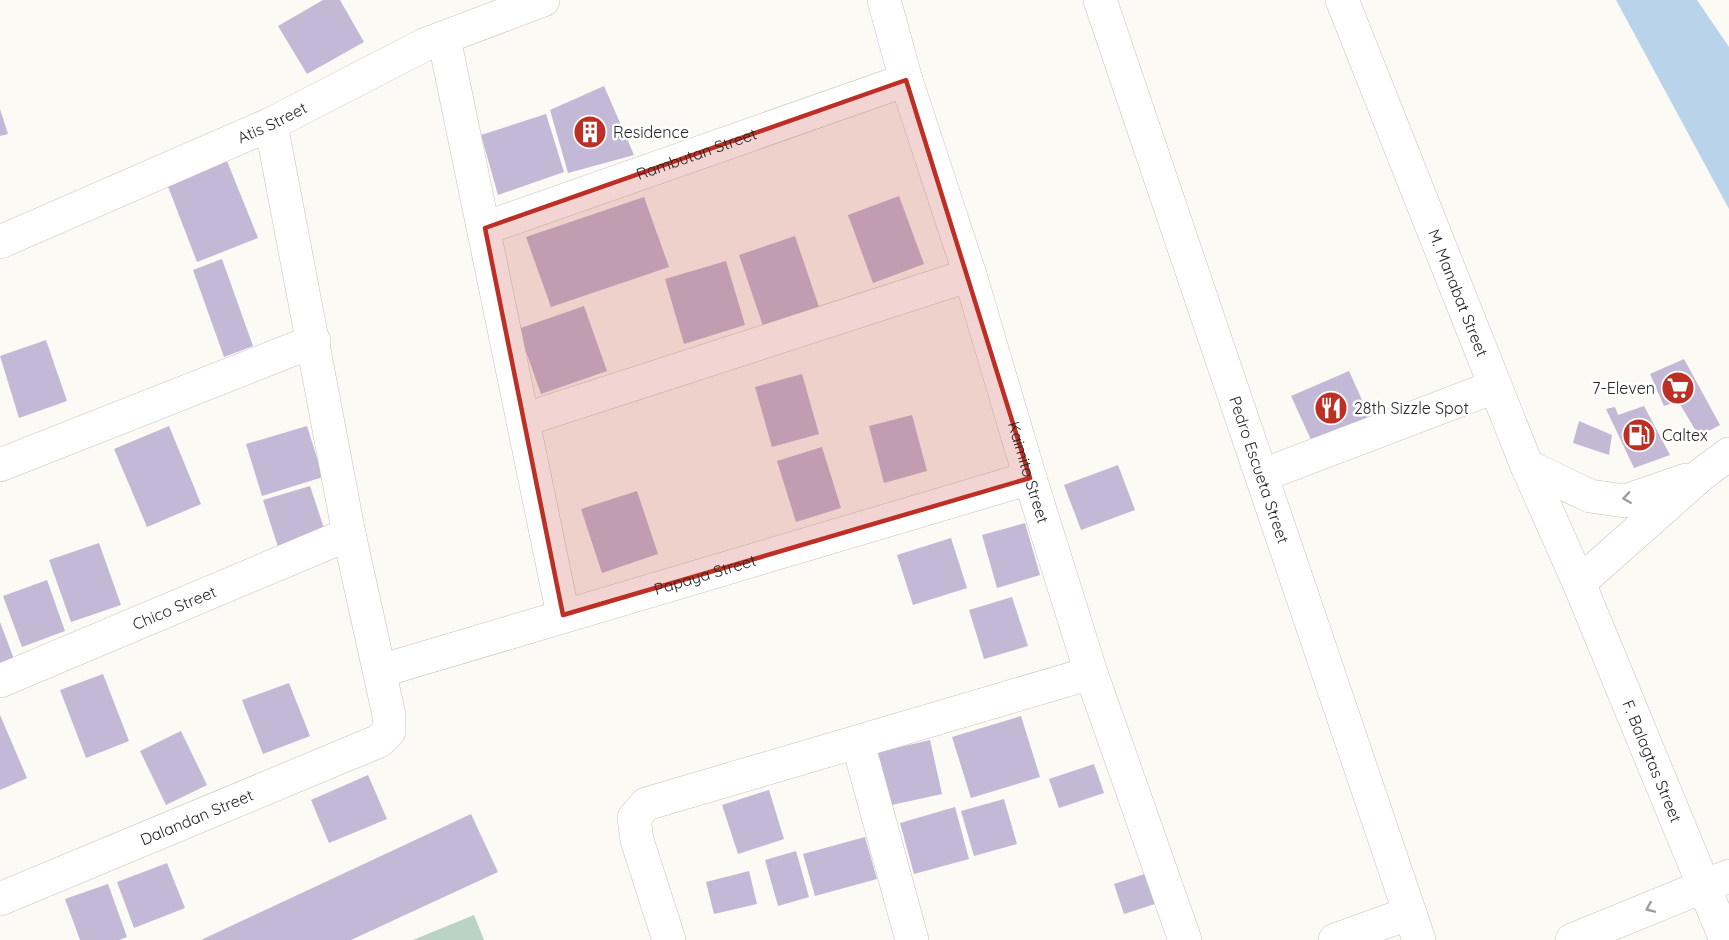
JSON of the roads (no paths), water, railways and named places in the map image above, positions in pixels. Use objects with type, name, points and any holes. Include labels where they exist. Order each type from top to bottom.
[{"type":"street","name":"Atis Street","points":[[0,242],[271,124],[424,45],[543,0]]},
{"type":"street","name":"Kaimito Street","points":[[884,0],[906,80],[970,275],[1091,673],[1185,940]]},
{"type":"street","name":"Pedro Escueta Street","points":[[1100,0],[1415,927]]},
{"type":"street","name":"M. Manabat Street","points":[[1342,0],[1494,387],[1579,583]]},
{"type":"street","points":[[444,38],[563,615]]},
{"type":"street","name":"Rambutan Street","points":[[485,228],[906,80]]},
{"type":"street","points":[[271,124],[349,534],[380,671]]},
{"type":"street","points":[[523,420],[970,275]]},
{"type":"street","points":[[0,465],[314,341]]},
{"type":"street","points":[[1263,475],[1494,387]]},
{"type":"street","points":[[1579,583],[1702,474],[1729,454]]},
{"type":"street","points":[[1527,466],[1590,496],[1625,501],[1702,474]]},
{"type":"street","name":"Papaya Street","points":[[380,671],[1030,478]]},
{"type":"street","name":"Chico Street","points":[[0,681],[349,534]]},
{"type":"street","name":"F. Balagtas Street","points":[[1579,583],[1716,881],[1726,940]]},
{"type":"street","name":"Dalandan Street","points":[[0,899],[379,741],[389,731],[389,715],[380,671]]},
{"type":"street","points":[[669,940],[637,840],[634,818],[646,804],[1091,673]]},
{"type":"street","points":[[858,742],[912,940]]},
{"type":"street","points":[[1572,940],[1716,881]]},
{"type":"street","points":[[1335,940],[1415,927]]},
{"type":"water","points":[[1616,0],[1697,0],[1729,47],[1729,209]]},
{"type":"place","name":"Residence","points":[[590,132]]},
{"type":"place","name":"7-Eleven","points":[[1678,388]]},
{"type":"place","name":"28th Sizzle Spot","points":[[1331,408]]},
{"type":"place","name":"Caltex","points":[[1639,435]]}]
